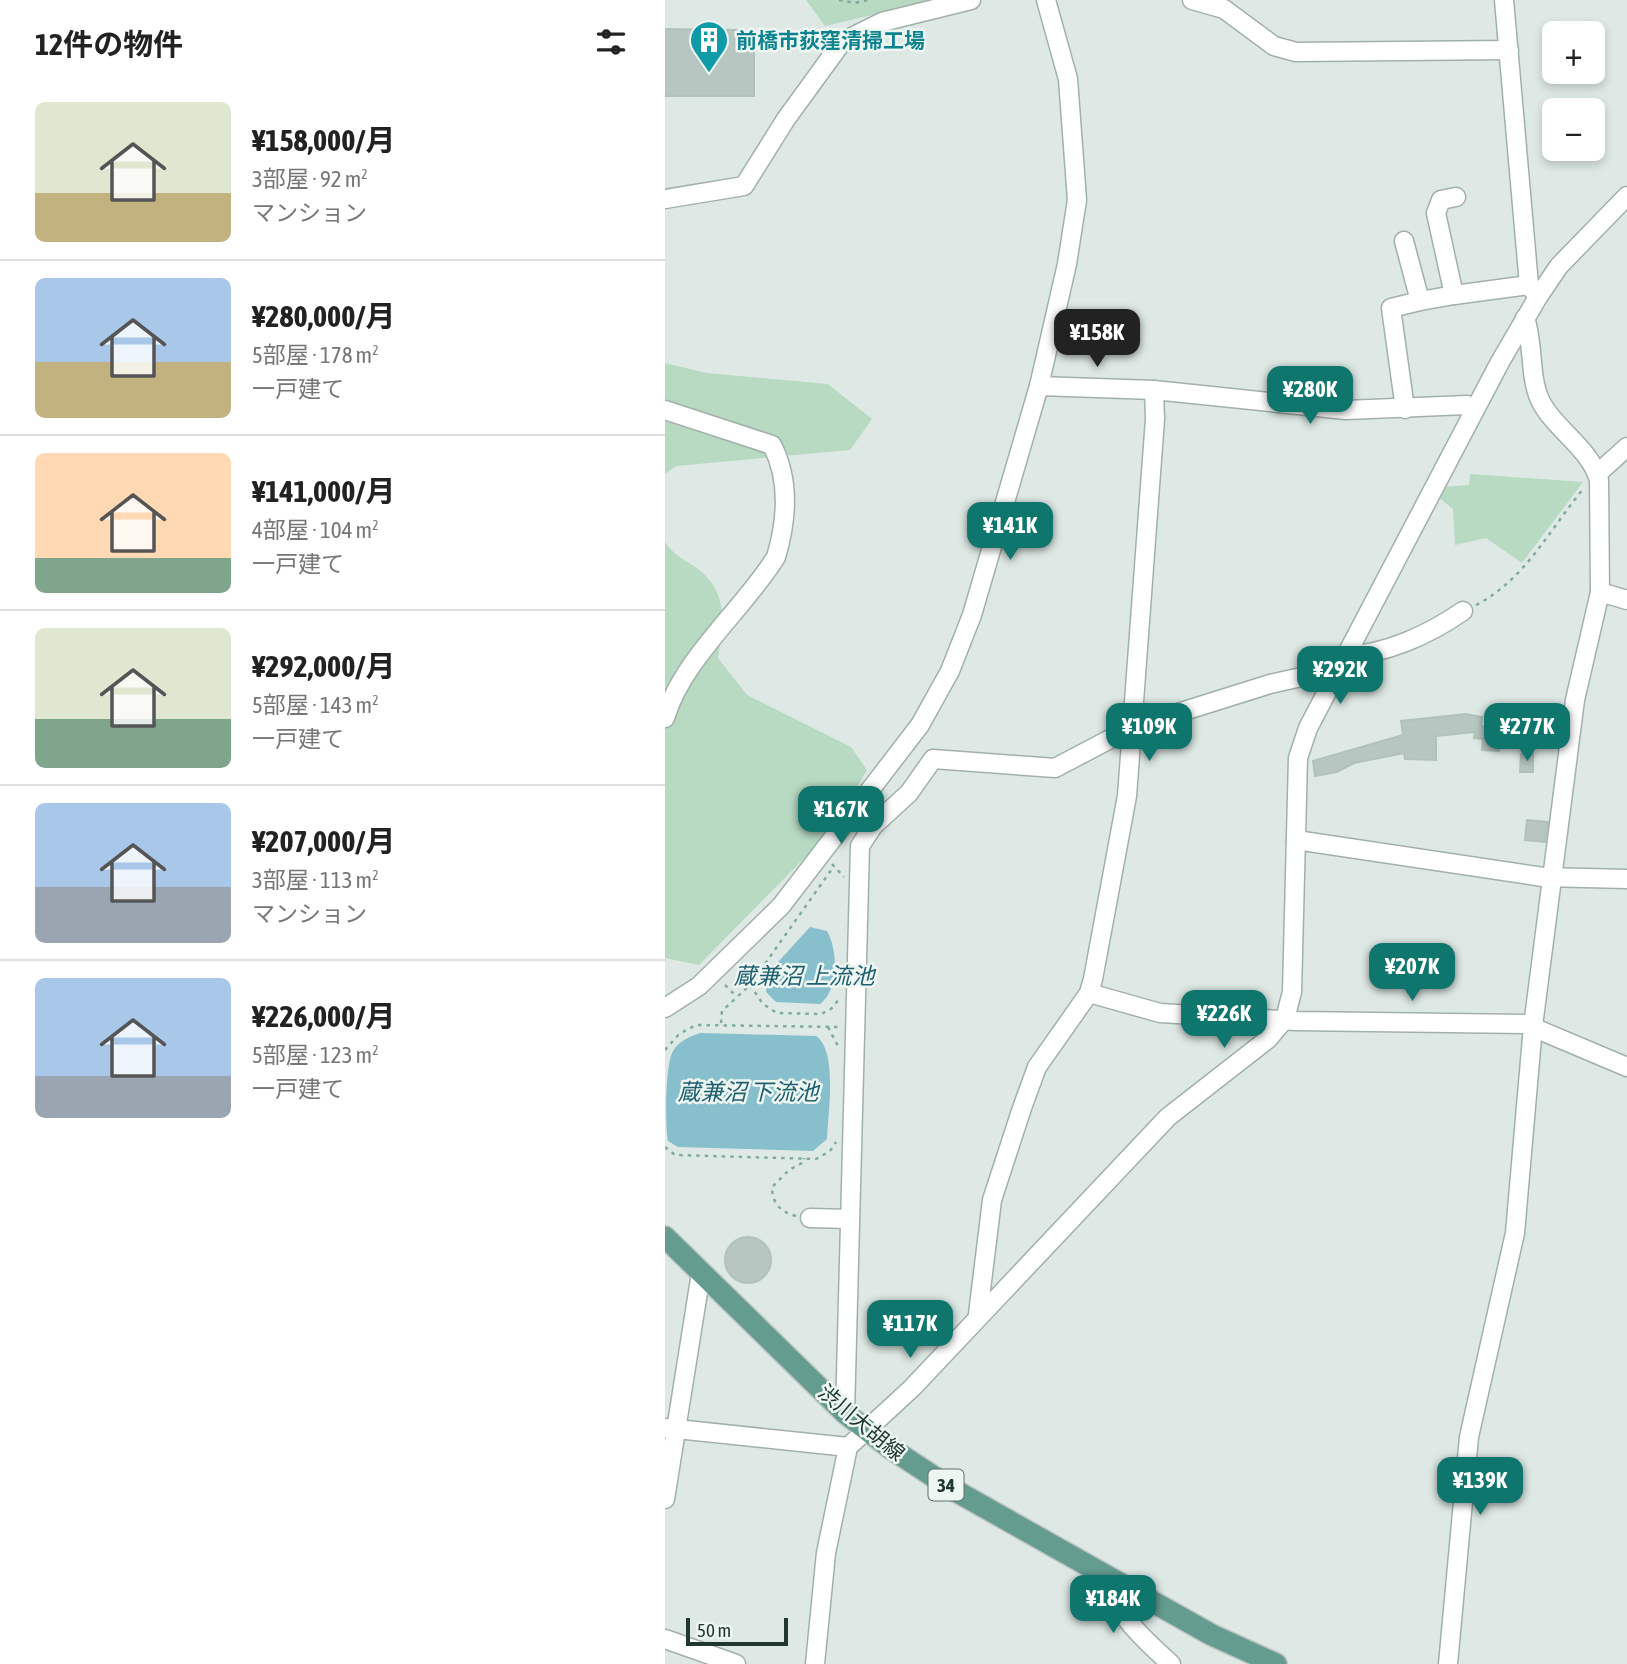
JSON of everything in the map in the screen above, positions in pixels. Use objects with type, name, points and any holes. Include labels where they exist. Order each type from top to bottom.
[{"type":"main road","name":"渋川大胡線","points":[[665,1237],[845,1413],[868,1430],[954,1490],[1212,1635],[1276,1664]]},
{"type":"street","points":[[665,200],[744,186],[786,119],[842,42],[882,22],[971,0]]},
{"type":"street","points":[[665,1008],[699,986],[782,906],[920,725],[950,671],[990,562],[1039,386],[1067,264],[1077,200],[1068,79],[1047,0]]},
{"type":"street","points":[[1192,0],[1227,5],[1273,46],[1296,52],[1509,50]]},
{"type":"street","points":[[815,1664],[827,1553],[848,1447],[868,1430],[1185,1102],[1258,1049],[1285,1020],[1292,992],[1300,746],[1343,656],[1525,318],[1533,291],[1504,0]]},
{"type":"street","points":[[1405,409],[1391,308],[1454,295],[1533,291],[1627,196]]},
{"type":"street","points":[[1454,295],[1436,213],[1441,200],[1456,197]]},
{"type":"street","points":[[1405,241],[1420,301]]},
{"type":"street","points":[[1448,1664],[1468,1446],[1515,1233],[1533,1026],[1575,700],[1600,592],[1597,474],[1546,410],[1538,395],[1531,334],[1525,318]]},
{"type":"street","points":[[1039,386],[1154,390],[1346,410],[1467,405],[1475,409]]},
{"type":"street","points":[[978,1314],[992,1200],[1037,1067],[1089,993],[1127,796],[1155,419],[1154,390]]},
{"type":"street","points":[[665,410],[772,444],[781,462],[785,503],[782,536],[776,557],[690,668],[670,701],[665,718]]},
{"type":"street","points":[[1597,474],[1627,446]]},
{"type":"street","points":[[1600,592],[1627,600]]},
{"type":"street","points":[[1343,656],[1358,656],[1426,635],[1463,611]]},
{"type":"street","points":[[845,1413],[860,846],[873,826],[909,793],[933,759],[1055,768],[1133,727],[1270,684],[1315,674],[1333,676]]},
{"type":"street","points":[[854,812],[873,826]]},
{"type":"street","points":[[1296,840],[1553,878],[1627,879]]},
{"type":"street","points":[[1089,993],[1160,1013],[1285,1020],[1533,1026],[1627,1067]]},
{"type":"street","points":[[810,1218],[850,1219]]},
{"type":"street","points":[[665,1499],[670,1429],[701,1273]]},
{"type":"street","points":[[670,1429],[848,1447]]},
{"type":"street","points":[[1103,1574],[1109,1594],[1133,1630],[1171,1664]]},
{"type":"street","points":[[665,1639],[702,1658],[736,1664]]},
{"type":"path","points":[[839,0],[855,3],[868,0]]},
{"type":"path","points":[[1463,611],[1500,592],[1521,571],[1560,517],[1597,474]]},
{"type":"path","points":[[829,862],[843,874],[844,889]]},
{"type":"path","points":[[721,1024],[722,1011],[750,985],[834,866]]},
{"type":"path","points":[[725,985],[737,997]]},
{"type":"path","points":[[750,985],[763,1004],[777,1013],[786,1014],[826,1013],[839,998],[842,990]]},
{"type":"path","points":[[665,1049],[687,1028],[721,1024],[828,1027],[840,1051]]},
{"type":"path","points":[[665,1147],[675,1155],[804,1158],[824,1156],[837,1138]]},
{"type":"path","points":[[804,1158],[804,1162],[775,1183],[772,1195],[774,1203],[782,1211],[810,1218]]},
{"type":"green space","points":[[806,0],[936,0],[825,26]]},
{"type":"green space","points":[[665,363],[706,373],[828,384],[872,419],[850,450],[676,466],[665,474]]},
{"type":"green space","points":[[1470,474],[1583,482],[1522,563],[1486,538],[1455,545],[1453,509],[1437,496],[1442,487],[1469,485]]},
{"type":"green space","points":[[665,542],[675,553],[701,571],[713,585],[722,615],[718,658],[747,695],[851,747],[867,770],[830,832],[699,965],[665,958]]},
{"type":"water","name":"蔵兼沼 上流池","points":[[810,927],[827,931],[831,939],[835,969],[831,989],[820,1004],[776,1002],[766,992],[769,972]]},
{"type":"water","name":"蔵兼沼 下流池","points":[[700,1033],[816,1036],[823,1044],[829,1068],[827,1139],[813,1151],[678,1147],[668,1141],[666,1095],[670,1058],[678,1045]]},
{"type":"building","name":"前橋市荻窪清掃工場","points":[[665,29],[738,30],[741,45],[754,52],[754,96],[665,96]]},
{"type":"building","points":[[1507,710],[1530,711],[1530,716],[1539,720],[1538,732],[1506,729]]},
{"type":"building","points":[[1466,714],[1482,717],[1481,726],[1501,727],[1499,751],[1482,750],[1483,739],[1474,738],[1475,732],[1436,736],[1436,760],[1405,759],[1404,753],[1354,763],[1337,772],[1315,776],[1313,761],[1403,735],[1401,721]]},
{"type":"building","points":[[1521,754],[1533,754],[1533,772],[1520,772]]},
{"type":"building","points":[[1527,820],[1548,822],[1545,842],[1525,840]]},
{"type":"building","points":[[748,1237],[764,1244],[771,1260],[764,1276],[748,1283],[732,1276],[725,1260],[732,1244]]},
{"type":"place","name":"前橋市荻窪清掃工場","points":[[709,74]]}]
